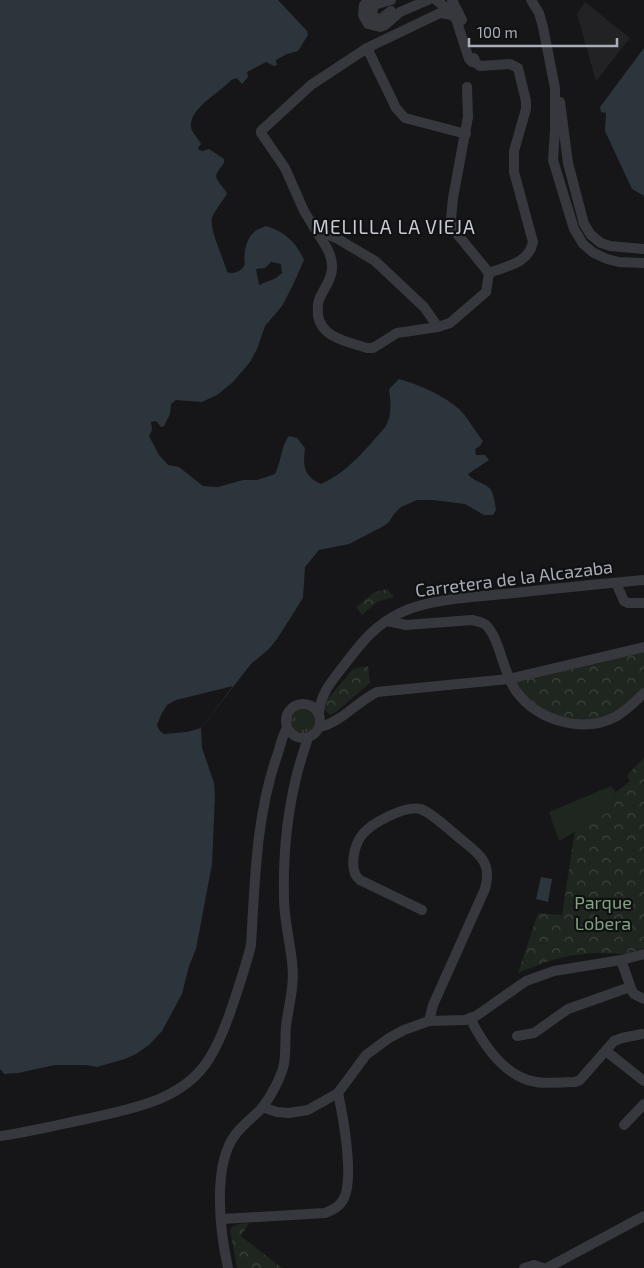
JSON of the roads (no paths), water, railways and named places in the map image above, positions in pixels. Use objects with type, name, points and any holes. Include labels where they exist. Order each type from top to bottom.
[{"type":"street","points":[[369,0],[364,5],[362,15],[368,24],[380,27],[400,12],[428,0]]},
{"type":"street","points":[[391,0],[374,5],[372,13],[375,18],[384,18],[393,10],[415,0]]},
{"type":"street","points":[[452,0],[463,24],[476,63]]},
{"type":"street","points":[[524,0],[543,27]]},
{"type":"street","points":[[531,0],[539,12],[543,27],[555,88],[561,105],[568,161],[584,224],[590,235],[610,246],[644,249]]},
{"type":"street","points":[[437,1],[454,13],[463,24]]},
{"type":"street","points":[[467,87],[468,117],[466,134],[453,198],[451,219],[454,230],[489,273],[486,292],[450,323],[438,327],[397,332],[373,348],[340,340],[326,332],[319,320],[319,299],[332,275],[333,266],[327,249],[304,211],[285,168],[261,133],[263,129],[314,83],[367,48],[428,17],[440,12],[446,12],[456,19],[469,59],[472,62],[480,66],[510,64],[518,68],[526,101],[524,119],[514,151],[514,172],[533,242],[531,250],[521,261],[489,273]]},
{"type":"street","points":[[367,48],[396,108],[405,118],[466,134]]},
{"type":"street","points":[[555,88],[553,164],[574,229],[583,244],[594,253],[619,262],[644,262]]},
{"type":"street","points":[[553,164],[562,169],[568,161]]},
{"type":"street","points":[[315,229],[338,239],[375,262],[424,307],[438,327]]},
{"type":"street","name":"Carretera de la Alcazaba","points":[[319,714],[322,698],[330,684],[363,640],[375,629],[408,609],[476,597],[644,580]]},
{"type":"street","points":[[616,583],[624,601],[628,603],[644,603]]},
{"type":"street","points":[[386,622],[406,626],[472,620],[482,623],[494,637],[505,679],[538,712],[558,720],[579,724],[595,724],[614,718],[630,707],[644,693]]},
{"type":"street","points":[[3,1137],[125,1110],[155,1101],[186,1084],[209,1059],[225,1027],[250,951],[258,844],[268,785],[280,748],[297,735],[313,736],[320,727],[330,724],[361,701],[377,692],[505,679],[644,646]]},
{"type":"street","points":[[500,691],[505,679]]},
{"type":"street","name":"Carretera de la Alcazaba","points":[[303,704],[330,684]]},
{"type":"street","points":[[228,1268],[222,1219],[221,1186],[227,1150],[240,1129],[262,1107],[277,1082],[283,1067],[286,1027],[292,996],[293,968],[285,914],[284,878],[289,818],[301,760],[297,735],[286,718],[293,707],[303,704],[313,706],[319,714],[320,727]]},
{"type":"street","points":[[422,910],[360,880],[352,868],[361,836],[368,829],[391,815],[408,809],[422,809],[446,827],[476,851],[484,862],[487,871],[485,889],[433,1005],[429,1021]]},
{"type":"street","points":[[262,1107],[277,1112],[289,1113],[308,1110],[338,1093],[366,1055],[404,1030],[429,1021],[464,1020],[483,1013],[515,988],[540,975],[644,954]]},
{"type":"street","points":[[621,960],[630,987],[641,997]]},
{"type":"street","points":[[517,1036],[534,1033],[568,1009],[630,987]]},
{"type":"street","points":[[470,1018],[488,1049],[509,1070],[530,1081],[575,1082],[584,1076],[618,1039],[642,1034]]},
{"type":"street","points":[[606,1051],[644,1081]]},
{"type":"street","points":[[222,1219],[325,1213],[332,1211],[341,1204],[345,1198],[348,1183],[346,1141],[338,1093]]},
{"type":"street","points":[[624,1125],[644,1104]]},
{"type":"street","points":[[547,1268],[644,1216]]},
{"type":"street","points":[[524,1268],[534,1266],[543,1268]]},
{"type":"district","name":"MELILLA LA VIEJA","points":[[394,227]]},
{"type":"park label","name":"Parque Lobera","points":[[603,913]]}]
